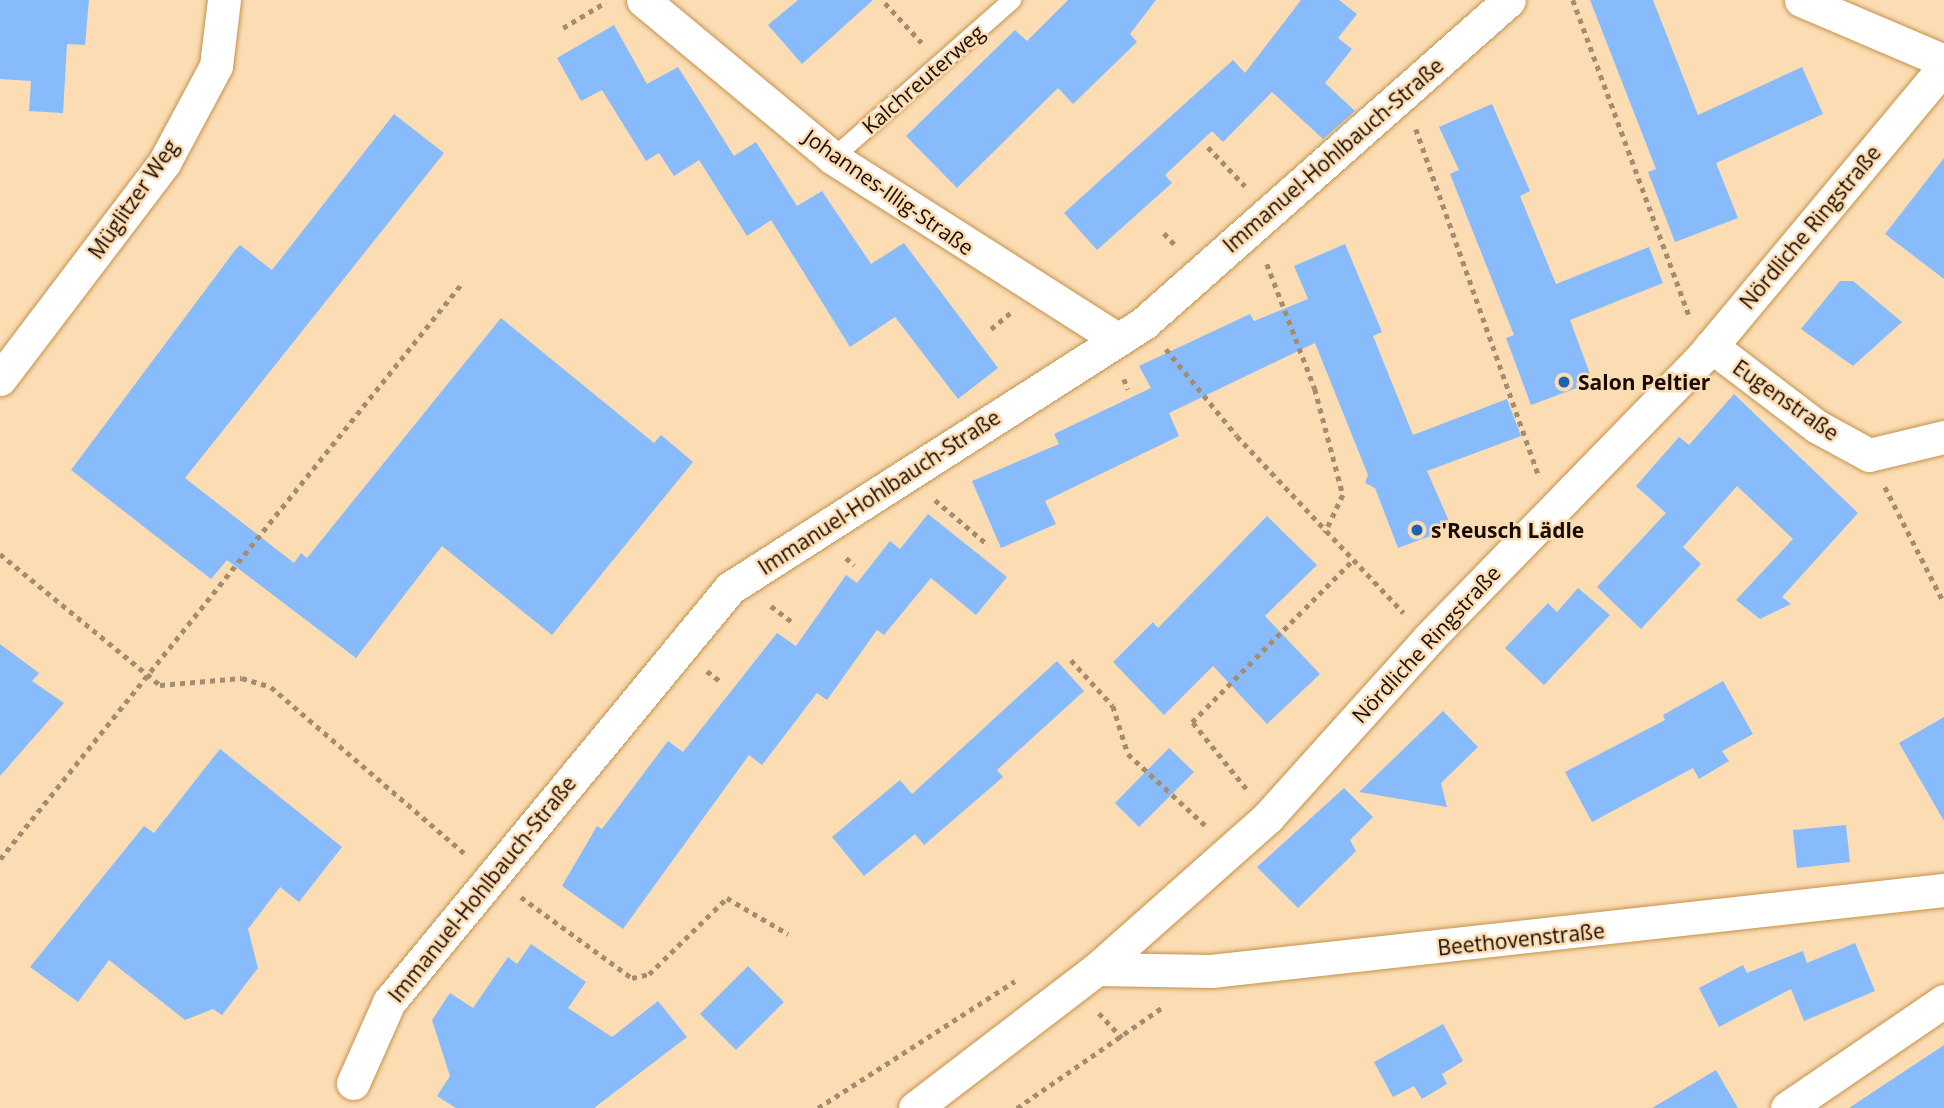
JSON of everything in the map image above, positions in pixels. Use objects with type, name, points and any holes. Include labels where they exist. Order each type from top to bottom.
[{"type":"street","name":"Müglitzer Weg","points":[[0,379],[164,163],[216,66],[224,0]]},
{"type":"street","name":"Johannes-Illig-Straße","points":[[643,0],[832,158],[1130,330]]},
{"type":"street","name":"Immanuel-Hohlbauch-Straße","points":[[353,1083],[389,1002],[730,588],[1130,330],[1261,220],[1509,0]]},
{"type":"street","points":[[1801,0],[1944,61]]},
{"type":"street","name":"Nördliche Ringstraße","points":[[915,1108],[1097,969],[1268,817],[1429,638],[1708,351],[1944,66]]},
{"type":"street","name":"Eugenstraße","points":[[1708,351],[1816,426],[1869,455]]},
{"type":"street","points":[[1869,455],[1944,437]]},
{"type":"street","name":"Beethovenstraße","points":[[1097,969],[1211,971],[1944,890]]},
{"type":"street","points":[[1787,1108],[1944,1001]]},
{"type":"lane","name":"Kalchreuterweg","points":[[832,158],[942,65],[1012,0]]},
{"type":"path","points":[[563,28],[609,0]]},
{"type":"path","points":[[1573,0],[1708,351]]},
{"type":"path","points":[[886,3],[942,65]]},
{"type":"path","points":[[1404,94],[1551,511]]},
{"type":"path","points":[[1208,146],[1261,220],[1315,388],[1343,495],[1325,533]]},
{"type":"path","points":[[0,859],[463,282]]},
{"type":"path","points":[[1130,330],[1429,638]]},
{"type":"path","points":[[1869,455],[1944,603]]},
{"type":"path","points":[[905,475],[988,545]]},
{"type":"path","points":[[0,554],[160,685],[242,678],[271,687],[492,877],[632,978],[649,974],[727,898],[788,934]]},
{"type":"path","points":[[1268,817],[1192,722],[1353,560]]},
{"type":"path","points":[[1071,660],[1113,706],[1128,754],[1231,849]]},
{"type":"path","points":[[1017,1108],[1211,971]]},
{"type":"path","points":[[818,1108],[1026,974]]},
{"type":"building","points":[[0,0],[89,0],[85,45],[67,44],[63,113],[29,111],[31,81],[0,79]]},
{"type":"building","points":[[798,0],[873,0],[802,64],[768,25]]},
{"type":"building","points":[[1068,0],[1156,0],[1130,34],[1137,42],[1073,104],[1058,88],[957,188],[906,136],[1015,30],[1027,41]]},
{"type":"building","points":[[1301,0],[1339,0],[1357,14],[1338,38],[1352,49],[1325,83],[1355,111],[1323,139],[1272,92],[1223,142],[1212,131],[1165,175],[1172,183],[1097,250],[1064,213],[1233,60],[1245,73]]},
{"type":"building","points":[[1590,0],[1653,0],[1698,115],[1802,67],[1823,114],[1716,163],[1738,218],[1675,242],[1648,172],[1656,169]]},
{"type":"building","points":[[614,25],[647,84],[678,67],[734,156],[756,142],[797,206],[822,191],[871,264],[904,243],[998,368],[958,399],[895,317],[850,347],[771,220],[747,236],[699,160],[674,176],[659,153],[646,161],[602,90],[581,101],[557,58]]},
{"type":"building","points":[[1492,104],[1530,191],[1520,196],[1556,284],[1649,247],[1663,283],[1570,320],[1593,382],[1531,405],[1506,338],[1514,335],[1450,174],[1459,170],[1439,127]]},
{"type":"building","points":[[394,114],[444,153],[185,478],[294,563],[301,553],[307,558],[501,318],[654,443],[661,435],[693,462],[552,635],[442,546],[356,658],[227,560],[211,579],[71,470],[236,249],[240,245],[272,270]]},
{"type":"building","points":[[1944,158],[1944,279],[1885,234]]},
{"type":"building","points":[[1345,244],[1382,332],[1373,336],[1413,435],[1507,399],[1521,436],[1427,471],[1452,528],[1398,548],[1375,488],[1365,483],[1368,475],[1315,343],[1169,413],[1179,436],[1045,501],[1056,524],[1001,548],[972,481],[1059,444],[1054,434],[1151,388],[1139,366],[1250,314],[1254,321],[1308,299],[1294,266]]},
{"type":"building","points":[[1840,281],[1853,281],[1902,322],[1853,366],[1801,329]]},
{"type":"building","points":[[1734,394],[1858,513],[1782,597],[1791,604],[1760,619],[1736,600],[1793,539],[1737,486],[1683,547],[1701,564],[1641,629],[1597,587],[1666,513],[1636,486],[1679,437],[1689,445]]},
{"type":"building","points":[[928,514],[1007,577],[976,615],[931,578],[884,635],[877,630],[827,700],[817,693],[762,765],[749,755],[623,929],[562,886],[597,826],[602,829],[668,741],[683,752],[777,633],[796,646],[846,575],[857,583],[890,541],[900,549]]},
{"type":"building","points":[[1267,516],[1317,565],[1265,616],[1320,674],[1267,724],[1213,666],[1164,715],[1113,662],[1153,622],[1158,628]]},
{"type":"building","points":[[1578,588],[1610,615],[1544,685],[1505,648],[1548,603],[1557,612]]},
{"type":"building","points":[[0,644],[39,673],[32,681],[64,703],[0,776]]},
{"type":"building","points":[[1057,661],[1084,691],[997,770],[1003,777],[924,845],[915,834],[864,876],[832,837],[900,780],[912,794]]},
{"type":"building","points":[[1723,681],[1753,734],[1722,751],[1729,761],[1699,779],[1693,768],[1592,822],[1565,772],[1665,720],[1663,715]]},
{"type":"building","points":[[1443,711],[1478,747],[1441,783],[1447,807],[1359,792]]},
{"type":"building","points":[[1944,717],[1944,821],[1899,743]]},
{"type":"building","points":[[1169,748],[1194,772],[1139,827],[1115,803]]},
{"type":"building","points":[[220,749],[342,847],[299,902],[280,887],[248,929],[258,968],[222,1015],[213,1009],[185,1020],[109,960],[78,1002],[30,967],[144,826],[154,833]]},
{"type":"building","points":[[1344,788],[1373,817],[1350,840],[1356,851],[1298,908],[1257,867]]},
{"type":"building","points":[[1846,825],[1850,862],[1797,868],[1793,830]]},
{"type":"building","points":[[1855,943],[1875,991],[1804,1021],[1791,989],[1719,1027],[1699,988],[1743,965],[1747,973],[1803,951],[1807,963]]},
{"type":"building","points":[[531,944],[586,982],[568,1008],[612,1037],[658,1001],[687,1037],[594,1108],[456,1108],[437,1096],[450,1076],[432,1020],[450,993],[473,1008],[508,957],[517,964]]},
{"type":"building","points":[[748,966],[784,1002],[736,1050],[700,1014]]},
{"type":"building","points":[[1443,1024],[1463,1061],[1442,1074],[1447,1084],[1422,1099],[1414,1086],[1393,1097],[1374,1062]]},
{"type":"building","points":[[1944,1045],[1944,1108],[1849,1108]]},
{"type":"building","points":[[1716,1070],[1738,1108],[1652,1108]]},
{"type":"place","name":"Salon Peltier","points":[[1564,382]]},
{"type":"place","name":"s'Reusch Lädle","points":[[1417,530]]}]
